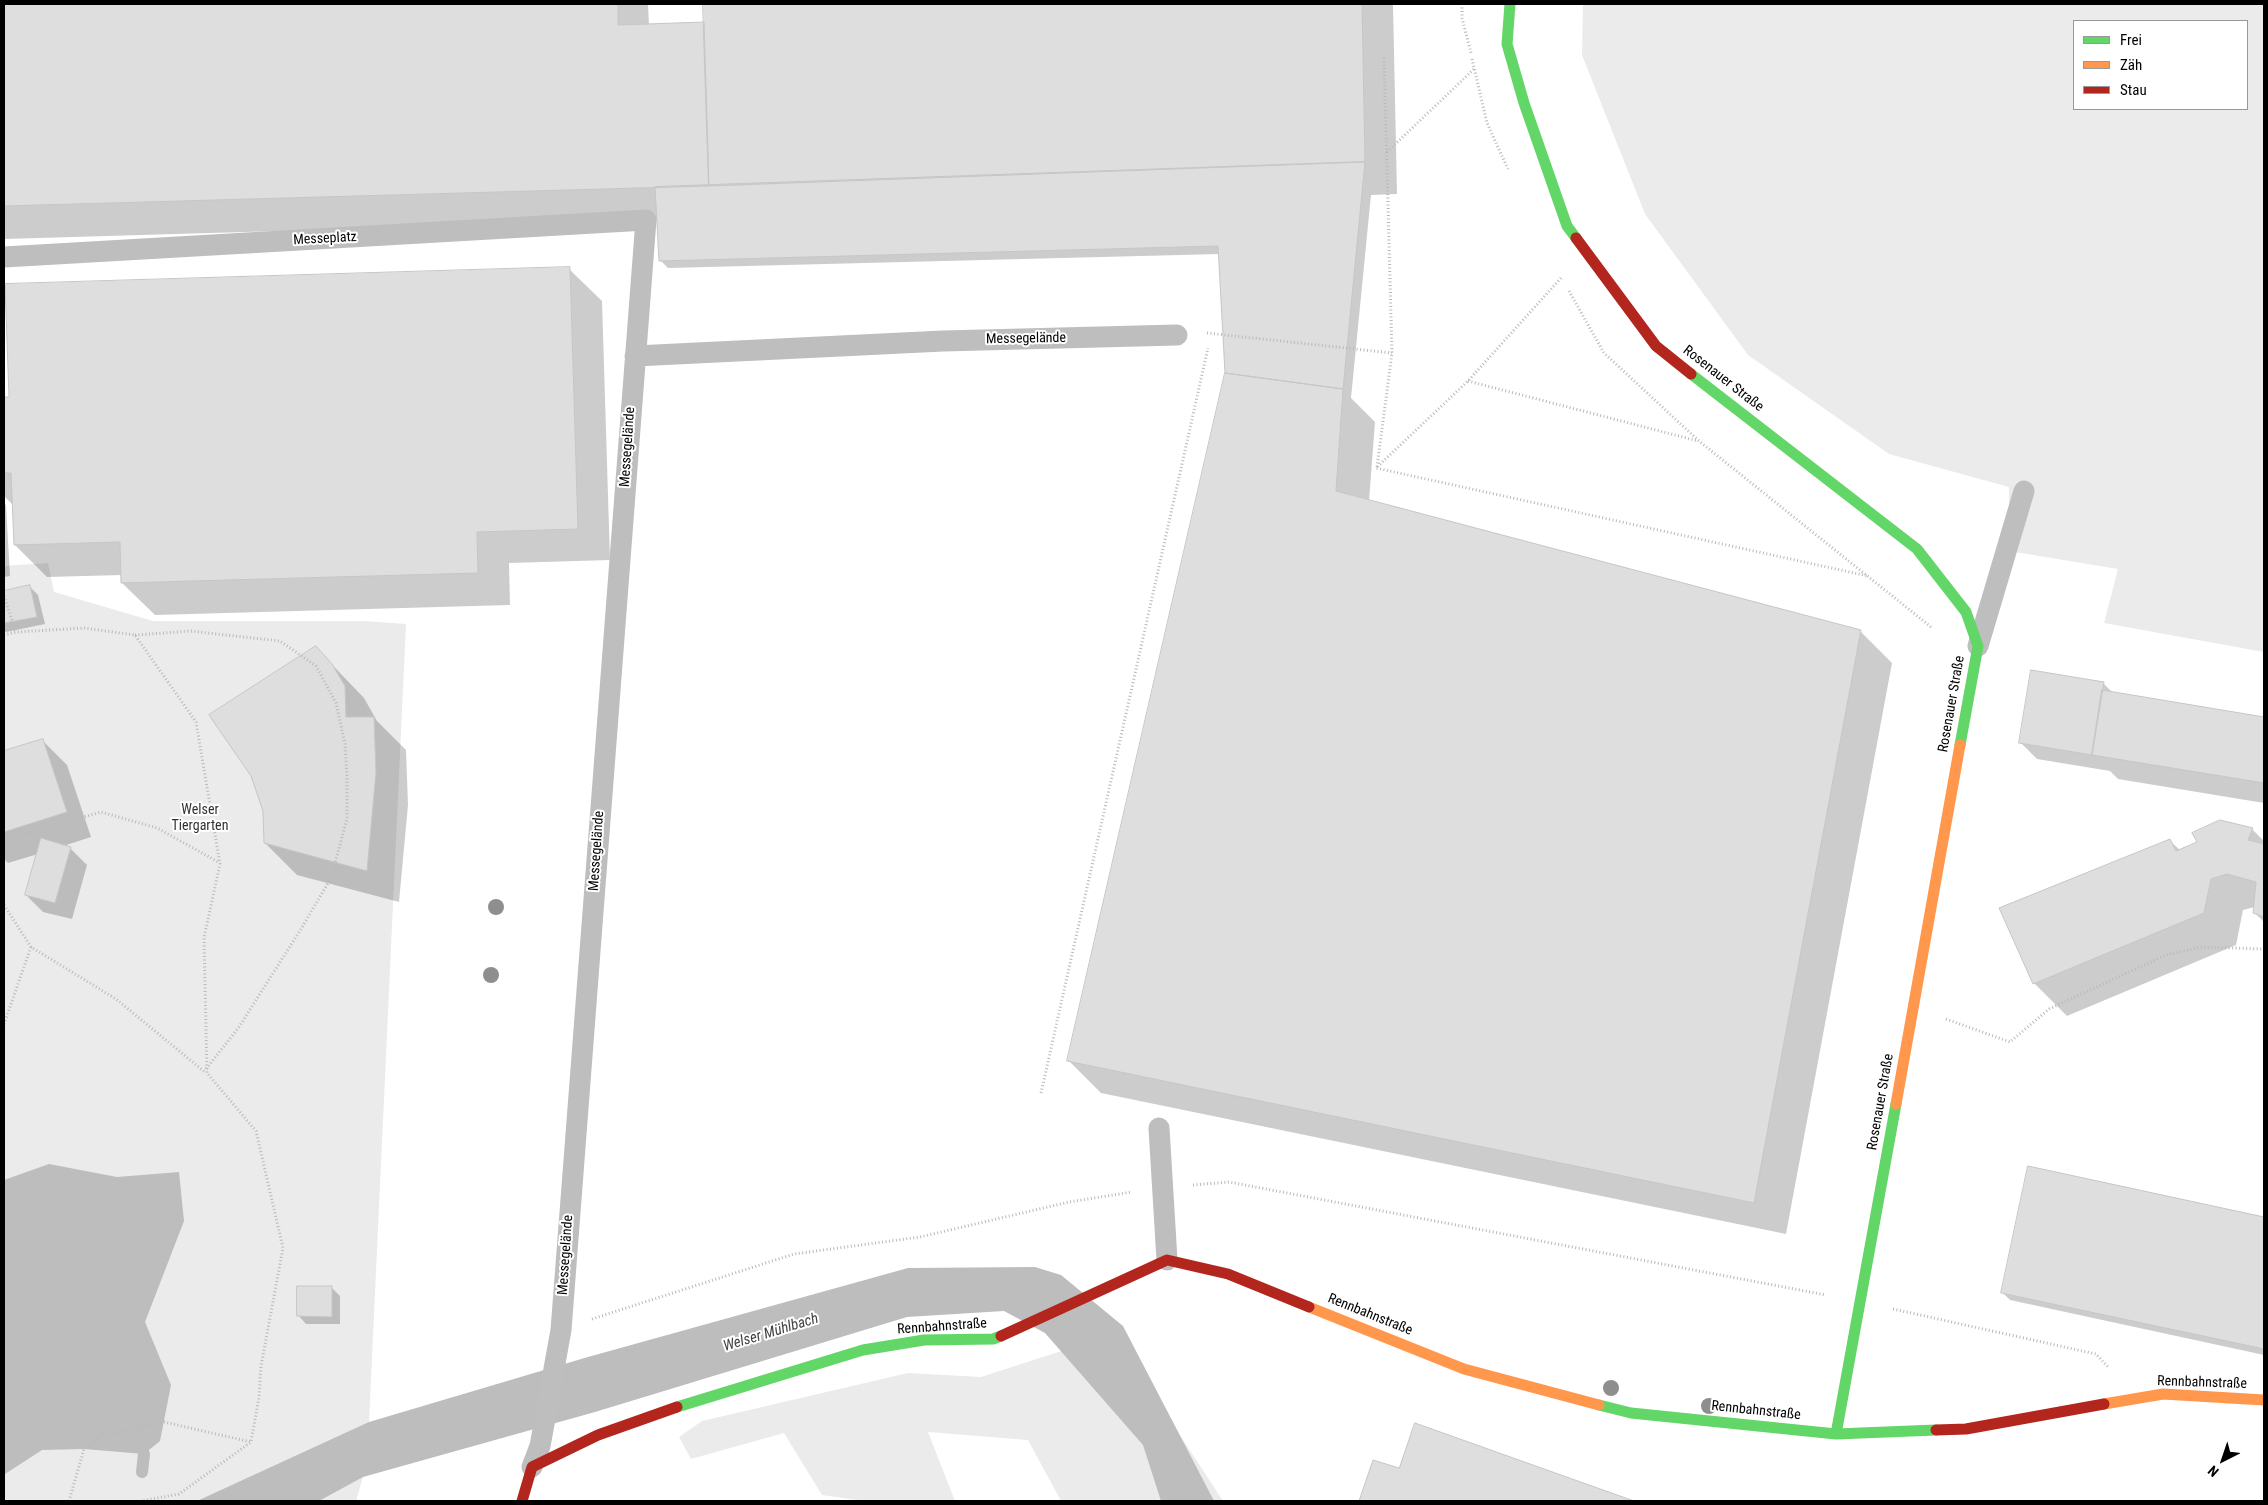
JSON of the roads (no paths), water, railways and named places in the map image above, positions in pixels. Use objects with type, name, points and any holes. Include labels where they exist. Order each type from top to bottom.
[{"type":"street","name":"Rosenauer Straße","points":[[1510,4],[1506,44],[1524,103],[1567,226],[1656,346],[1917,549],[1966,612],[1978,646],[1836,1434]]},
{"type":"street","name":"Rennbahnstraße","points":[[532,1467],[598,1435],[686,1404],[862,1350],[924,1340],[994,1339],[1167,1260],[1228,1274],[1464,1369],[1631,1413],[1836,1434],[1966,1429],[2163,1394],[2264,1400]]},
{"type":"street","points":[[522,1501],[532,1467]]},
{"type":"lane","name":"Messeplatz","points":[[4,257],[646,220]]},
{"type":"lane","name":"Messegelände","points":[[532,1467],[540,1446],[560,1338],[646,220]]},
{"type":"lane","name":"Messegelände","points":[[635,356],[943,341],[1177,335]]},
{"type":"lane","points":[[1978,646],[2024,491]]},
{"type":"lane","points":[[1158,1128],[1167,1260]]},
{"type":"water","points":[[49,1164],[117,1177],[179,1172],[184,1221],[145,1322],[171,1385],[160,1441],[144,1454],[84,1449],[42,1450],[5,1474],[4,1180]]},
{"type":"water","name":"Welser Mühlbach","points":[[1035,1267],[1061,1275],[1123,1326],[1214,1501],[1161,1501],[1143,1445],[1045,1333],[1004,1311],[907,1317],[595,1412],[363,1477],[319,1501],[197,1501],[369,1422],[588,1357],[908,1268]]},
{"type":"waterway","points":[[142,1472],[144,1454]]},
{"type":"park label","name":"Welser Tiergarten","points":[[200,818]]}]
